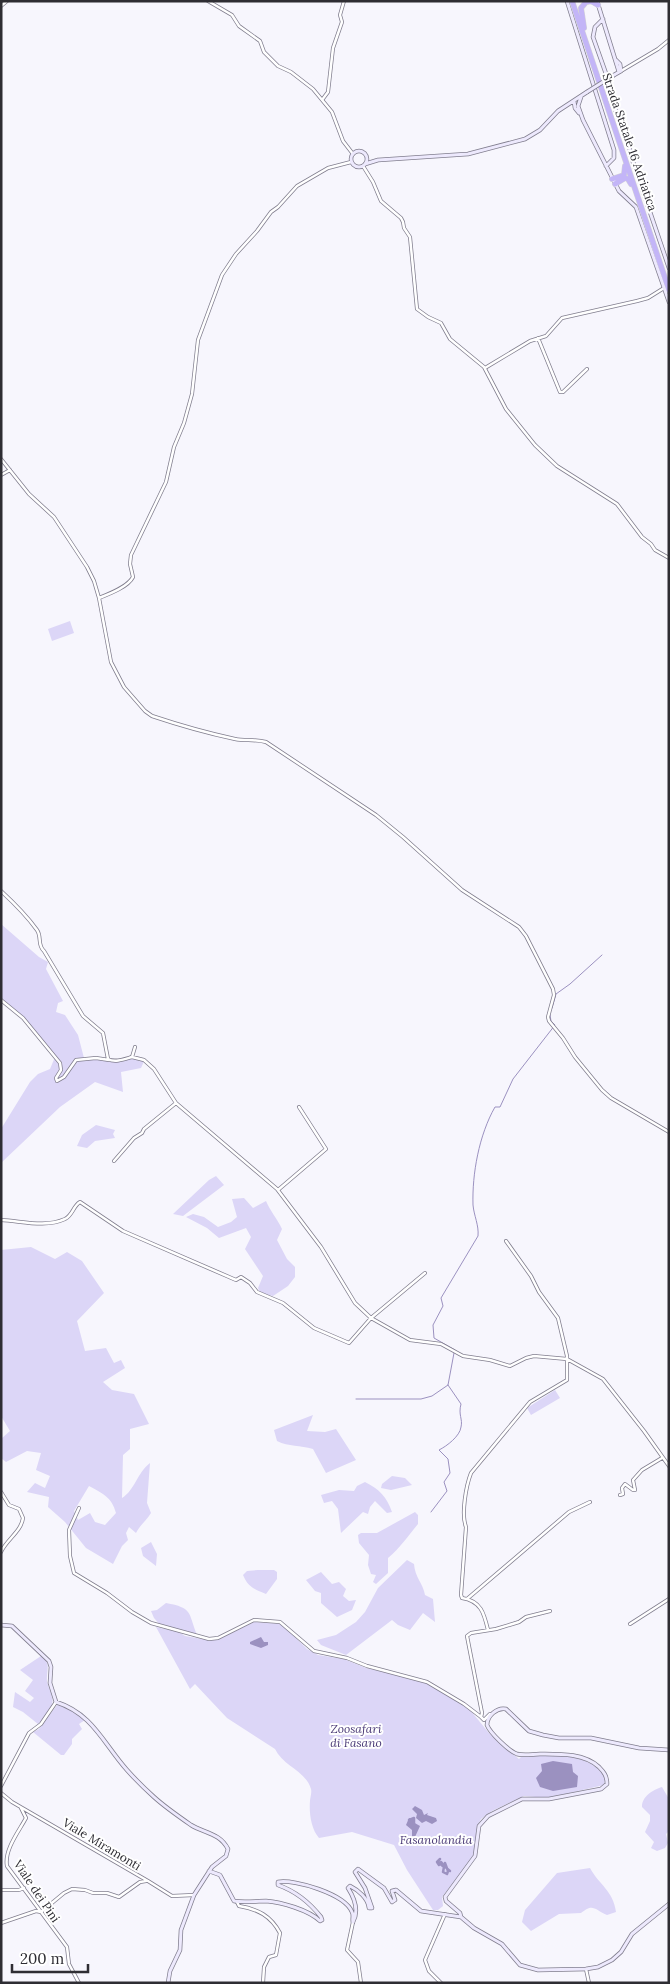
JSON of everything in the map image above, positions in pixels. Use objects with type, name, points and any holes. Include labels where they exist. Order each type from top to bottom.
[{"type":"highway","name":"Strada Statale 16 Adriatica","points":[[573,1],[584,28],[669,280]]},
{"type":"highway","name":"Strada Statale 16 Adriatica","points":[[573,1],[618,127]]},
{"type":"highway","points":[[584,28],[580,8],[586,2],[598,3]]},
{"type":"highway","name":"Strada Statale 16 Adriatica","points":[[621,137],[620,146],[666,289]]},
{"type":"highway","points":[[614,181],[626,172],[620,146]]},
{"type":"highway","points":[[614,181],[628,179],[638,198]]},
{"type":"street","points":[[1,6],[7,1]]},
{"type":"street","points":[[208,1],[232,16],[239,26],[260,41],[264,52],[278,66],[292,72],[308,84],[332,112],[343,141],[353,154]]},
{"type":"street","points":[[322,100],[328,92],[333,48],[342,22],[340,15],[344,1]]},
{"type":"street","points":[[567,1],[615,155],[606,166]]},
{"type":"street","points":[[598,3],[620,71]]},
{"type":"street","points":[[603,19],[595,27],[593,37],[610,85],[618,127]]},
{"type":"street","points":[[595,27],[605,25]]},
{"type":"street","points":[[351,162],[357,167],[378,160],[459,155],[504,145],[534,135],[565,106],[669,40]]},
{"type":"street","points":[[616,59],[620,64],[620,71]]},
{"type":"street","points":[[620,64],[629,66]]},
{"type":"street","points":[[577,107],[581,96]]},
{"type":"street","points":[[574,101],[619,191],[636,207],[669,302]]},
{"type":"street","points":[[565,106],[577,107]]},
{"type":"street","points":[[621,137],[631,156],[669,268]]},
{"type":"street","points":[[353,154],[360,151],[367,157],[378,160]]},
{"type":"street","points":[[351,162],[353,154]]},
{"type":"street","points":[[367,157],[364,165],[381,201],[401,218],[404,228],[410,237],[418,309],[428,317],[441,323],[450,339],[485,368],[506,409],[535,445],[558,466],[617,504],[642,537],[652,544],[655,550],[669,558]]},
{"type":"street","points":[[604,162],[612,160]]},
{"type":"street","points":[[99,598],[130,583],[133,577],[130,564],[132,555],[166,482],[174,447],[192,394],[198,340],[222,275],[236,254],[258,231],[271,212],[297,186],[328,168],[351,162]]},
{"type":"street","points":[[485,368],[538,338],[548,335],[562,318],[648,298],[666,289]]},
{"type":"street","points":[[538,338],[560,392],[563,392],[587,369]]},
{"type":"street","points":[[1,459],[29,494],[61,525],[68,540],[94,581],[111,662],[124,688],[145,711],[152,716],[216,735],[266,742],[345,794],[403,837],[462,890],[523,931],[552,989],[554,996],[548,1017],[551,1025],[563,1038],[575,1057],[607,1094],[669,1132]]},
{"type":"street","points":[[1,475],[10,470]]},
{"type":"street","points":[[1,891],[20,909],[37,931],[40,948],[44,951],[83,1016],[102,1033],[106,1053],[110,1060]]},
{"type":"street","points":[[1,1000],[23,1018],[60,1063],[61,1070],[56,1078],[58,1081],[64,1077],[76,1060],[96,1058],[123,1060],[132,1057],[144,1059],[154,1069],[176,1103],[263,1175],[278,1190],[321,1247],[355,1303],[371,1318],[402,1338],[441,1344],[463,1356],[475,1359],[490,1360],[510,1366],[534,1356],[572,1361],[609,1384],[669,1466]]},
{"type":"street","points":[[132,1057],[135,1047]]},
{"type":"street","points":[[114,1161],[134,1138],[176,1103]]},
{"type":"street","points":[[278,1190],[326,1149],[299,1107]]},
{"type":"street","points":[[1,1220],[26,1223],[56,1222],[66,1219],[71,1215],[80,1202],[132,1236],[236,1280],[241,1277],[245,1279],[257,1292],[283,1303],[314,1328],[334,1335],[346,1343],[349,1343],[371,1318],[425,1273]]},
{"type":"street","points":[[488,1630],[480,1607],[474,1601],[462,1598],[467,1483],[471,1473],[530,1402],[566,1380],[567,1359],[558,1318],[538,1292],[531,1276],[506,1241]]},
{"type":"street","points":[[620,1495],[623,1494],[622,1488],[625,1484],[635,1490],[633,1480],[642,1470],[662,1458]]},
{"type":"street","points":[[1,1492],[9,1505],[19,1509],[23,1518],[21,1527],[9,1538],[1,1552]]},
{"type":"street","points":[[467,1599],[569,1512],[590,1502]]},
{"type":"street","points":[[78,1508],[69,1530],[70,1556],[74,1573],[151,1623],[209,1639],[218,1638],[254,1620],[280,1622],[314,1651],[347,1658],[367,1666],[427,1682],[464,1704],[484,1720],[496,1709],[502,1708],[513,1713],[529,1731],[537,1734],[559,1738],[591,1738],[639,1748],[669,1750]]},
{"type":"street","points":[[630,1624],[669,1599]]},
{"type":"street","points":[[482,1713],[466,1639],[467,1636],[471,1633],[519,1622],[526,1617],[550,1611]]},
{"type":"street","points":[[1,1625],[12,1626],[49,1661],[51,1667],[50,1683],[56,1702]]},
{"type":"street","points":[[1,1786],[29,1733],[41,1724],[56,1702]]},
{"type":"street","points":[[56,1702],[71,1707],[88,1720],[126,1769],[167,1808],[192,1826],[222,1840],[228,1849],[228,1853],[215,1862],[194,1895],[181,1930],[180,1950],[170,1971],[168,1983]]},
{"type":"street","points":[[502,1708],[490,1717],[487,1725],[492,1733],[514,1752],[522,1755],[542,1754],[584,1758],[594,1763],[605,1774],[607,1784],[601,1789],[548,1799],[522,1799],[495,1811],[482,1820],[479,1826],[475,1856],[445,1895],[446,1901],[474,1928],[502,1944],[520,1965],[525,1968],[538,1970],[586,1969],[598,1967],[612,1960],[621,1952],[632,1934],[669,1904]]},
{"type":"street","points":[[481,1717],[484,1709]]},
{"type":"street","name":"Viale Miramonti","points":[[3,1795],[172,1896],[194,1895]]},
{"type":"street","name":"Viale dei Pini","points":[[20,1806],[26,1818],[6,1860],[7,1866],[67,1947],[69,1964],[79,1983]]},
{"type":"street","points":[[361,1983],[358,1962],[348,1954],[347,1950],[356,1907],[348,1888],[350,1886],[366,1899],[369,1908],[372,1908],[365,1888],[356,1872],[358,1869],[384,1888],[392,1902],[395,1900],[392,1891],[396,1890],[421,1911],[461,1917]]},
{"type":"street","points":[[209,1871],[220,1875],[232,1898],[239,1906],[252,1908],[263,1914],[269,1918],[280,1933],[278,1951],[276,1955],[269,1957],[264,1967],[264,1983]]},
{"type":"street","points":[[1,1923],[36,1911],[41,1912],[67,1891],[76,1889],[120,1896],[140,1882],[148,1881]]},
{"type":"street","points":[[237,1902],[266,1901],[284,1904],[311,1913],[321,1921],[322,1919],[318,1914],[296,1894],[278,1884],[282,1882],[305,1885],[324,1891],[347,1905],[352,1912],[353,1922]]},
{"type":"street","points":[[1,1890],[8,1891],[24,1888]]},
{"type":"street","points":[[441,1983],[429,1971],[425,1960],[445,1914]]},
{"type":"street","points":[[586,1969],[589,1983]]},
{"type":"green space","points":[[70,621],[74,633],[52,641],[48,629]]},
{"type":"green space","points":[[1,924],[39,957],[48,962],[46,969],[63,1001],[58,1003],[56,1012],[65,1015],[78,1035],[84,1058],[122,1060],[133,1057],[145,1059],[141,1068],[121,1072],[123,1092],[95,1082],[60,1107],[1,1163],[1,1129],[30,1082],[38,1074],[50,1069],[55,1057],[24,1018],[1,998]]},
{"type":"green space","points":[[96,1125],[115,1130],[113,1134],[115,1138],[95,1141],[87,1148],[77,1146],[82,1135]]},
{"type":"green space","points":[[216,1176],[224,1185],[183,1216],[173,1214],[209,1180]]},
{"type":"green space","points":[[244,1198],[253,1208],[266,1201],[282,1229],[277,1240],[287,1259],[295,1267],[295,1277],[288,1286],[273,1296],[260,1293],[258,1288],[263,1276],[245,1249],[251,1237],[246,1228],[219,1238],[207,1228],[186,1217],[193,1214],[204,1217],[218,1227],[231,1222],[237,1217],[232,1199]]},
{"type":"green space","points":[[31,1247],[55,1259],[67,1252],[82,1261],[104,1293],[77,1321],[85,1351],[106,1348],[114,1363],[121,1360],[125,1368],[103,1382],[112,1390],[134,1394],[149,1424],[130,1429],[130,1449],[123,1455],[122,1498],[130,1491],[150,1463],[147,1503],[151,1513],[136,1533],[129,1527],[126,1533],[128,1540],[122,1546],[113,1564],[86,1548],[65,1522],[48,1507],[49,1497],[27,1492],[35,1483],[45,1488],[50,1476],[36,1470],[41,1453],[27,1451],[6,1462],[1,1458],[1,1439],[10,1431],[1,1416],[1,1250]],"holes":[[[89,1486],[102,1493],[112,1503],[116,1513],[105,1525],[95,1522],[90,1513],[78,1520],[74,1511]]]},
{"type":"green space","points":[[555,1390],[560,1398],[531,1415],[527,1408]]},
{"type":"green space","points":[[313,1415],[307,1431],[325,1432],[336,1429],[356,1460],[326,1473],[313,1449],[277,1441],[274,1430]]},
{"type":"green space","points":[[392,1476],[405,1478],[412,1485],[391,1490],[381,1488],[382,1484]]},
{"type":"green space","points":[[365,1482],[382,1494],[392,1512],[387,1513],[375,1501],[370,1507],[368,1514],[363,1512],[341,1533],[338,1509],[332,1501],[324,1503],[321,1495],[339,1490],[354,1491],[357,1486]]},
{"type":"green space","points":[[415,1512],[418,1515],[418,1524],[388,1558],[388,1573],[376,1584],[373,1582],[376,1575],[371,1574],[368,1565],[369,1555],[359,1543],[358,1535],[361,1533],[377,1533]]},
{"type":"green space","points":[[151,1542],[157,1554],[156,1566],[143,1556],[141,1548]]},
{"type":"green space","points":[[407,1560],[414,1564],[425,1595],[433,1599],[435,1622],[423,1613],[410,1630],[392,1620],[346,1655],[321,1645],[317,1640],[336,1635],[356,1622],[365,1612],[378,1588]]},
{"type":"green space","points":[[274,1570],[277,1572],[277,1579],[266,1594],[252,1587],[243,1575],[247,1571]]},
{"type":"green space","points":[[321,1572],[332,1584],[339,1582],[346,1589],[343,1596],[349,1601],[356,1600],[352,1610],[337,1617],[321,1603],[321,1593],[315,1591],[306,1580]]},
{"type":"green space","points":[[166,1603],[181,1607],[188,1612],[197,1635],[161,1626],[151,1611],[157,1610]]},
{"type":"green space","name":"Zoosafari di Fasano","points":[[254,1622],[282,1624],[307,1649],[318,1655],[344,1659],[366,1668],[427,1682],[470,1710],[489,1733],[519,1759],[521,1757],[552,1755],[584,1760],[602,1773],[605,1779],[604,1785],[548,1798],[524,1796],[492,1811],[481,1819],[477,1827],[475,1855],[442,1897],[443,1906],[438,1910],[433,1910],[407,1870],[394,1845],[352,1832],[319,1838],[312,1826],[310,1816],[311,1789],[308,1783],[300,1773],[283,1760],[275,1749],[227,1718],[195,1684],[190,1689],[156,1627],[179,1632],[185,1636],[217,1640]]},
{"type":"green space","points":[[41,1656],[47,1664],[47,1681],[53,1701],[49,1712],[38,1724],[13,1707],[15,1692],[30,1702],[34,1698],[25,1691],[33,1680],[20,1670]]},
{"type":"green space","points":[[57,1705],[69,1708],[85,1720],[79,1724],[82,1729],[72,1739],[72,1744],[64,1755],[61,1755],[33,1732],[39,1729]]},
{"type":"green space","points":[[662,1787],[669,1799],[669,1831],[666,1834],[668,1843],[665,1848],[657,1851],[651,1848],[654,1842],[645,1832],[650,1821],[650,1815],[642,1807],[642,1803],[652,1792]]},
{"type":"green space","points":[[590,1868],[612,1898],[616,1912],[607,1915],[596,1909],[588,1908],[581,1913],[559,1914],[531,1931],[522,1922],[525,1910],[557,1873]]},
{"type":"shaded area","points":[[261,1637],[264,1642],[268,1642],[268,1645],[261,1648],[250,1644],[250,1642]]},
{"type":"shaded area","points":[[553,1761],[572,1764],[573,1772],[578,1776],[577,1787],[553,1791],[540,1787],[536,1778],[542,1771],[541,1764]]},
{"type":"shaded area","points":[[415,1806],[422,1810],[424,1815],[428,1813],[427,1815],[436,1818],[437,1821],[432,1824],[426,1821],[422,1823],[416,1818],[417,1814],[412,1809]]},
{"type":"shaded area","points":[[409,1818],[413,1819],[413,1822],[420,1826],[415,1837],[412,1836],[412,1830],[406,1825]]},
{"type":"waterway","points":[[552,1008],[556,994],[602,955]]},
{"type":"waterway","points":[[455,1350],[434,1338],[433,1325],[443,1306],[441,1298],[478,1236],[473,1193],[475,1168],[481,1142],[495,1107],[500,1107],[513,1079],[555,1025],[551,1021],[550,1015]]},
{"type":"waterway","points":[[356,1399],[421,1399],[432,1396],[448,1385],[454,1353]]},
{"type":"waterway","points":[[431,1512],[447,1491],[444,1482],[450,1473],[448,1459],[439,1450],[456,1437],[461,1424],[461,1404],[448,1385]]},
{"type":"waterway","points":[[409,1820],[414,1818],[414,1825]]},
{"type":"waterway","points":[[439,1865],[437,1862],[440,1859]]},
{"type":"waterway","points":[[445,1863],[448,1871],[447,1874],[443,1872],[444,1867],[439,1863],[441,1862],[446,1868],[447,1869],[450,1871]]},
{"type":"park label","name":"Fasanolandia","points":[[436,1839]]}]
